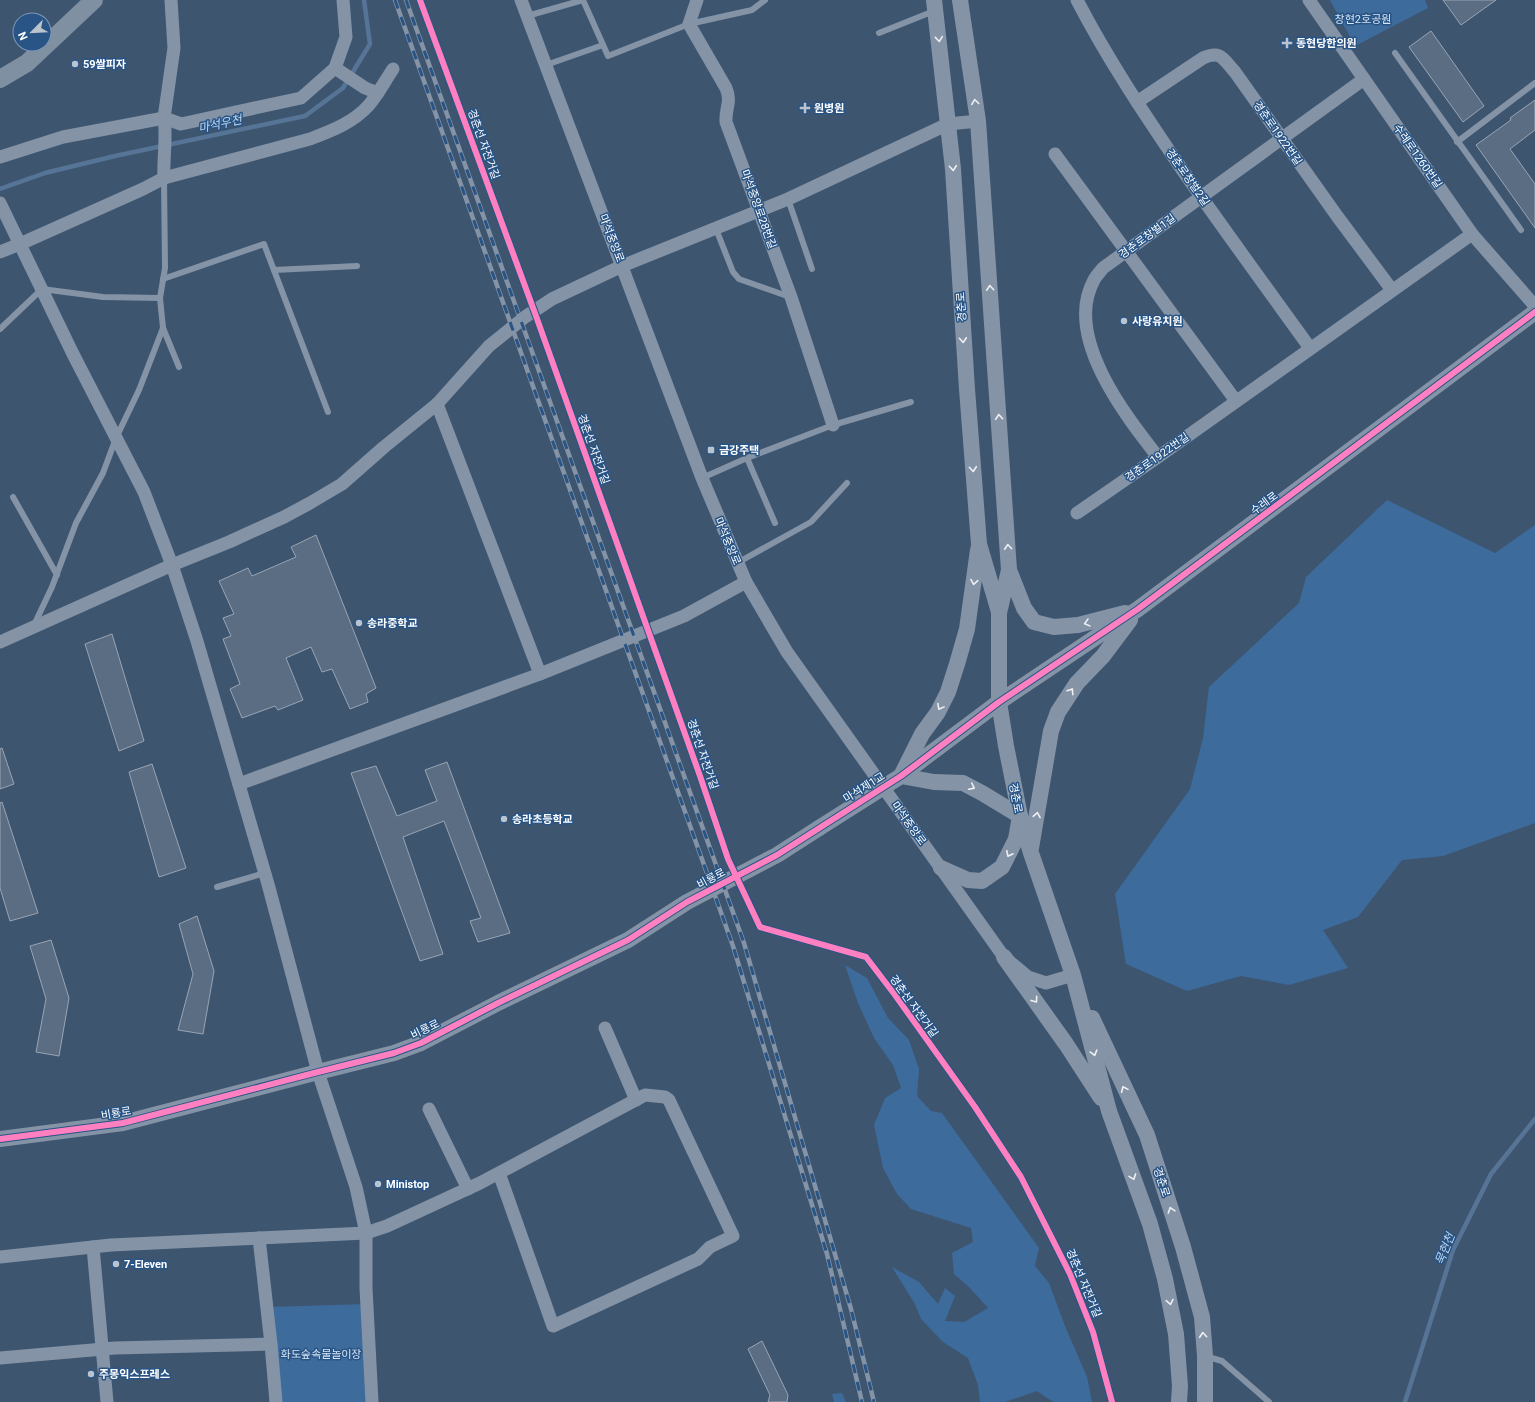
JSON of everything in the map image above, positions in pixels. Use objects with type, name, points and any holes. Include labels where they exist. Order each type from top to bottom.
[{"type":"main road","points":[[0,79],[27,63],[94,0]]},
{"type":"street","points":[[164,178],[163,163],[165,123],[174,48],[171,0]]},
{"type":"street","points":[[0,157],[63,137],[165,123],[181,124],[301,98],[338,70],[346,37],[343,0]]},
{"type":"street","name":"마석중앙로","points":[[521,0],[702,478],[746,582],[786,652],[1004,957],[1028,977],[1046,983],[1073,975]]},
{"type":"street","points":[[689,24],[697,0]]},
{"type":"street","name":"경춘로","points":[[960,0],[978,121],[1010,570],[999,613],[999,702],[1020,816],[1030,853],[1073,975],[1109,1111],[1150,1224],[1165,1280],[1176,1334],[1180,1386],[1179,1402]]},
{"type":"street","name":"경춘로창벌2길","points":[[1077,0],[1112,62],[1137,102],[1201,196],[1310,348]]},
{"type":"street","name":"수레로1260번길","points":[[1310,0],[1472,234],[1535,306]]},
{"type":"street","name":"경춘로","points":[[935,5],[953,169],[966,389],[979,544],[999,613]]},
{"type":"street","name":"마석중앙로28번길","points":[[689,24],[730,96],[725,114],[726,122],[792,297],[833,425]]},
{"type":"street","name":"경춘로1922번길","points":[[1137,102],[1203,58],[1212,54],[1221,56],[1392,290]]},
{"type":"street","points":[[0,252],[164,178],[310,139],[333,130],[351,121],[368,106],[393,69]]},
{"type":"street","points":[[338,70],[364,88],[378,93]]},
{"type":"street","name":"경춘로창벌1길","points":[[1158,457],[1128,419],[1106,382],[1088,340],[1087,301],[1093,280],[1103,268],[1126,250],[1364,79]]},
{"type":"street","points":[[0,642],[172,565],[229,542],[310,503],[342,484],[384,447],[437,404],[489,346],[525,317],[552,299],[622,266],[788,199],[948,124],[978,121]]},
{"type":"street","points":[[1055,154],[1236,401]]},
{"type":"street","points":[[1,206],[144,492],[172,565],[197,641],[265,874],[318,1072],[356,1187],[366,1233],[366,1288],[372,1402]]},
{"type":"street","name":"경춘로1922번길","points":[[1077,513],[1472,234]]},
{"type":"street","name":"수레로","points":[[999,702],[1138,609],[1535,312]]},
{"type":"street","points":[[437,404],[540,674]]},
{"type":"street","points":[[941,868],[968,880],[982,881],[1002,867],[1016,839],[1020,816],[963,783],[934,782],[901,776],[922,734],[938,712],[948,692],[967,628],[979,544]]},
{"type":"street","points":[[1010,570],[1024,608],[1034,622],[1054,628],[1078,625],[1138,609]]},
{"type":"street","points":[[239,784],[540,674],[684,616],[746,582]]},
{"type":"street","points":[[1030,853],[1051,731],[1058,712],[1077,683],[1103,656],[1138,609]]},
{"type":"street","name":"마석제1교","points":[[819,828],[901,776],[999,702]]},
{"type":"street","name":"비룡로","points":[[0,1139],[123,1123],[394,1053],[421,1043],[498,1003],[628,940],[687,902],[777,855],[819,828]]},
{"type":"street","points":[[1004,957],[1066,1044],[1109,1111]]},
{"type":"street","name":"경춘로","points":[[1073,975],[1147,1136],[1183,1247],[1202,1317],[1205,1356],[1205,1402]]},
{"type":"street","points":[[605,1028],[636,1100]]},
{"type":"street","points":[[0,1257],[111,1245],[366,1233],[387,1226],[468,1189],[498,1173],[636,1100],[646,1095],[665,1097],[669,1100],[733,1236],[710,1247],[698,1259],[553,1326],[498,1173]]},
{"type":"street","points":[[428,1109],[468,1189]]},
{"type":"street","points":[[258,1238],[271,1344],[276,1402]]},
{"type":"street","points":[[93,1247],[108,1402]]},
{"type":"street","points":[[0,1358],[102,1349],[271,1344]]},
{"type":"lane","points":[[527,16],[583,0],[608,56],[689,24],[752,10],[765,0]]},
{"type":"lane","points":[[879,33],[935,5]]},
{"type":"lane","points":[[546,65],[603,45]]},
{"type":"lane","points":[[1394,53],[1521,230]]},
{"type":"lane","points":[[1457,142],[1535,84]]},
{"type":"lane","points":[[164,178],[165,268],[160,298],[163,328],[179,367]]},
{"type":"lane","points":[[788,199],[812,269]]},
{"type":"lane","points":[[716,229],[733,272],[739,279],[792,297]]},
{"type":"lane","points":[[163,279],[264,244],[328,412]]},
{"type":"lane","points":[[274,270],[356,266]]},
{"type":"lane","points":[[0,329],[42,289],[103,297],[160,298]]},
{"type":"lane","points":[[32,628],[57,575],[76,523],[103,473],[116,438],[140,390],[163,328]]},
{"type":"lane","points":[[702,478],[747,458],[833,425],[911,402]]},
{"type":"lane","points":[[747,458],[775,524]]},
{"type":"lane","points":[[737,563],[811,522],[847,483]]},
{"type":"lane","points":[[13,497],[57,575]]},
{"type":"lane","points":[[217,887],[265,874]]},
{"type":"lane","points":[[1205,1356],[1222,1361],[1269,1402]]},
{"type":"green space","name":"창현2호공원","points":[[1330,0],[1425,0],[1428,8],[1355,46]]},
{"type":"green space","points":[[1387,500],[1495,553],[1535,525],[1535,823],[1443,856],[1402,860],[1358,917],[1323,930],[1348,968],[1289,985],[1241,976],[1187,991],[1126,964],[1115,894],[1190,789],[1203,738],[1209,687],[1299,603],[1306,577]]},
{"type":"green space","points":[[845,965],[867,978],[888,1018],[909,1040],[919,1069],[917,1096],[931,1111],[942,1113],[1039,1248],[1035,1266],[1049,1283],[1065,1326],[1087,1377],[1092,1402],[1053,1402],[1037,1391],[1005,1402],[980,1402],[978,1385],[968,1358],[943,1342],[921,1319],[915,1304],[892,1267],[919,1282],[938,1304],[945,1288],[955,1296],[945,1321],[964,1322],[988,1308],[970,1288],[954,1274],[952,1253],[973,1242],[971,1228],[911,1209],[897,1194],[883,1168],[874,1125],[885,1098],[901,1088],[893,1065],[874,1038],[858,1003]]},
{"type":"green space","name":"화도숲속물놀이장","points":[[367,1304],[372,1402],[275,1402],[267,1307]]},
{"type":"green space","points":[[842,1393],[846,1402],[834,1402],[832,1394]]},
{"type":"building","points":[[1443,0],[1496,0],[1461,25]]},
{"type":"building","points":[[1431,31],[1484,106],[1463,122],[1409,47]]},
{"type":"building","points":[[1535,100],[1535,130],[1510,149],[1535,184],[1535,228],[1476,145],[1511,120],[1510,118]]},
{"type":"building","points":[[316,535],[376,688],[366,694],[368,702],[350,709],[332,669],[322,672],[311,647],[286,658],[303,700],[278,710],[275,706],[242,718],[230,689],[240,684],[223,639],[231,636],[223,618],[234,614],[219,581],[248,568],[252,576],[296,557],[291,547]]},
{"type":"building","points":[[112,634],[144,741],[119,751],[85,644]]},
{"type":"building","points":[[2,748],[14,784],[0,789],[0,749]]},
{"type":"building","points":[[447,762],[510,933],[478,942],[470,921],[481,918],[444,821],[403,837],[443,954],[420,961],[351,773],[376,766],[397,816],[437,801],[425,770]]},
{"type":"building","points":[[152,764],[186,868],[159,877],[129,772]]},
{"type":"building","points":[[2,802],[38,913],[10,921],[0,888],[0,803]]},
{"type":"building","points":[[197,916],[214,971],[203,1034],[178,1030],[193,974],[179,924]]},
{"type":"building","points":[[51,940],[69,998],[59,1056],[36,1052],[46,999],[30,946]]},
{"type":"building","points":[[762,1341],[788,1395],[787,1402],[768,1402],[770,1395],[748,1349]]},
{"type":"waterway","name":"마석우천","points":[[0,189],[45,173],[115,156],[305,116],[343,88],[370,44],[364,0]]},
{"type":"waterway","name":"묵현천","points":[[1405,1402],[1453,1250],[1491,1174],[1535,1119]]},
{"type":"railway","points":[[395,0],[733,946],[827,1254],[862,1402]]},
{"type":"railway","points":[[406,0],[744,943],[851,1309],[874,1402]]},
{"type":"cycle path","name":"경춘선 자전거길","points":[[420,0],[536,316],[700,776],[728,859],[760,927],[866,957],[895,995],[975,1107],[1021,1177],[1070,1274],[1093,1332],[1112,1402]]},
{"type":"cycle path","points":[[0,1139],[123,1123],[394,1053],[421,1043],[498,1003],[628,940],[687,902],[777,855],[901,776],[999,702],[1138,609],[1535,312]]},
{"type":"place","name":"동현당한의원","points":[[1287,43]]},
{"type":"place","name":"59쌀피자","points":[[75,64]]},
{"type":"place","name":"원병원","points":[[805,108]]},
{"type":"place","name":"사랑유치원","points":[[1124,321]]},
{"type":"place","name":"금강주택","points":[[711,450]]},
{"type":"place","name":"송라중학교","points":[[359,623]]},
{"type":"place","name":"송라초등학교","points":[[504,819]]},
{"type":"place","name":"Ministop","points":[[378,1184]]},
{"type":"place","name":"7-Eleven","points":[[116,1264]]},
{"type":"place","name":"주몽익스프레스","points":[[91,1374]]}]
